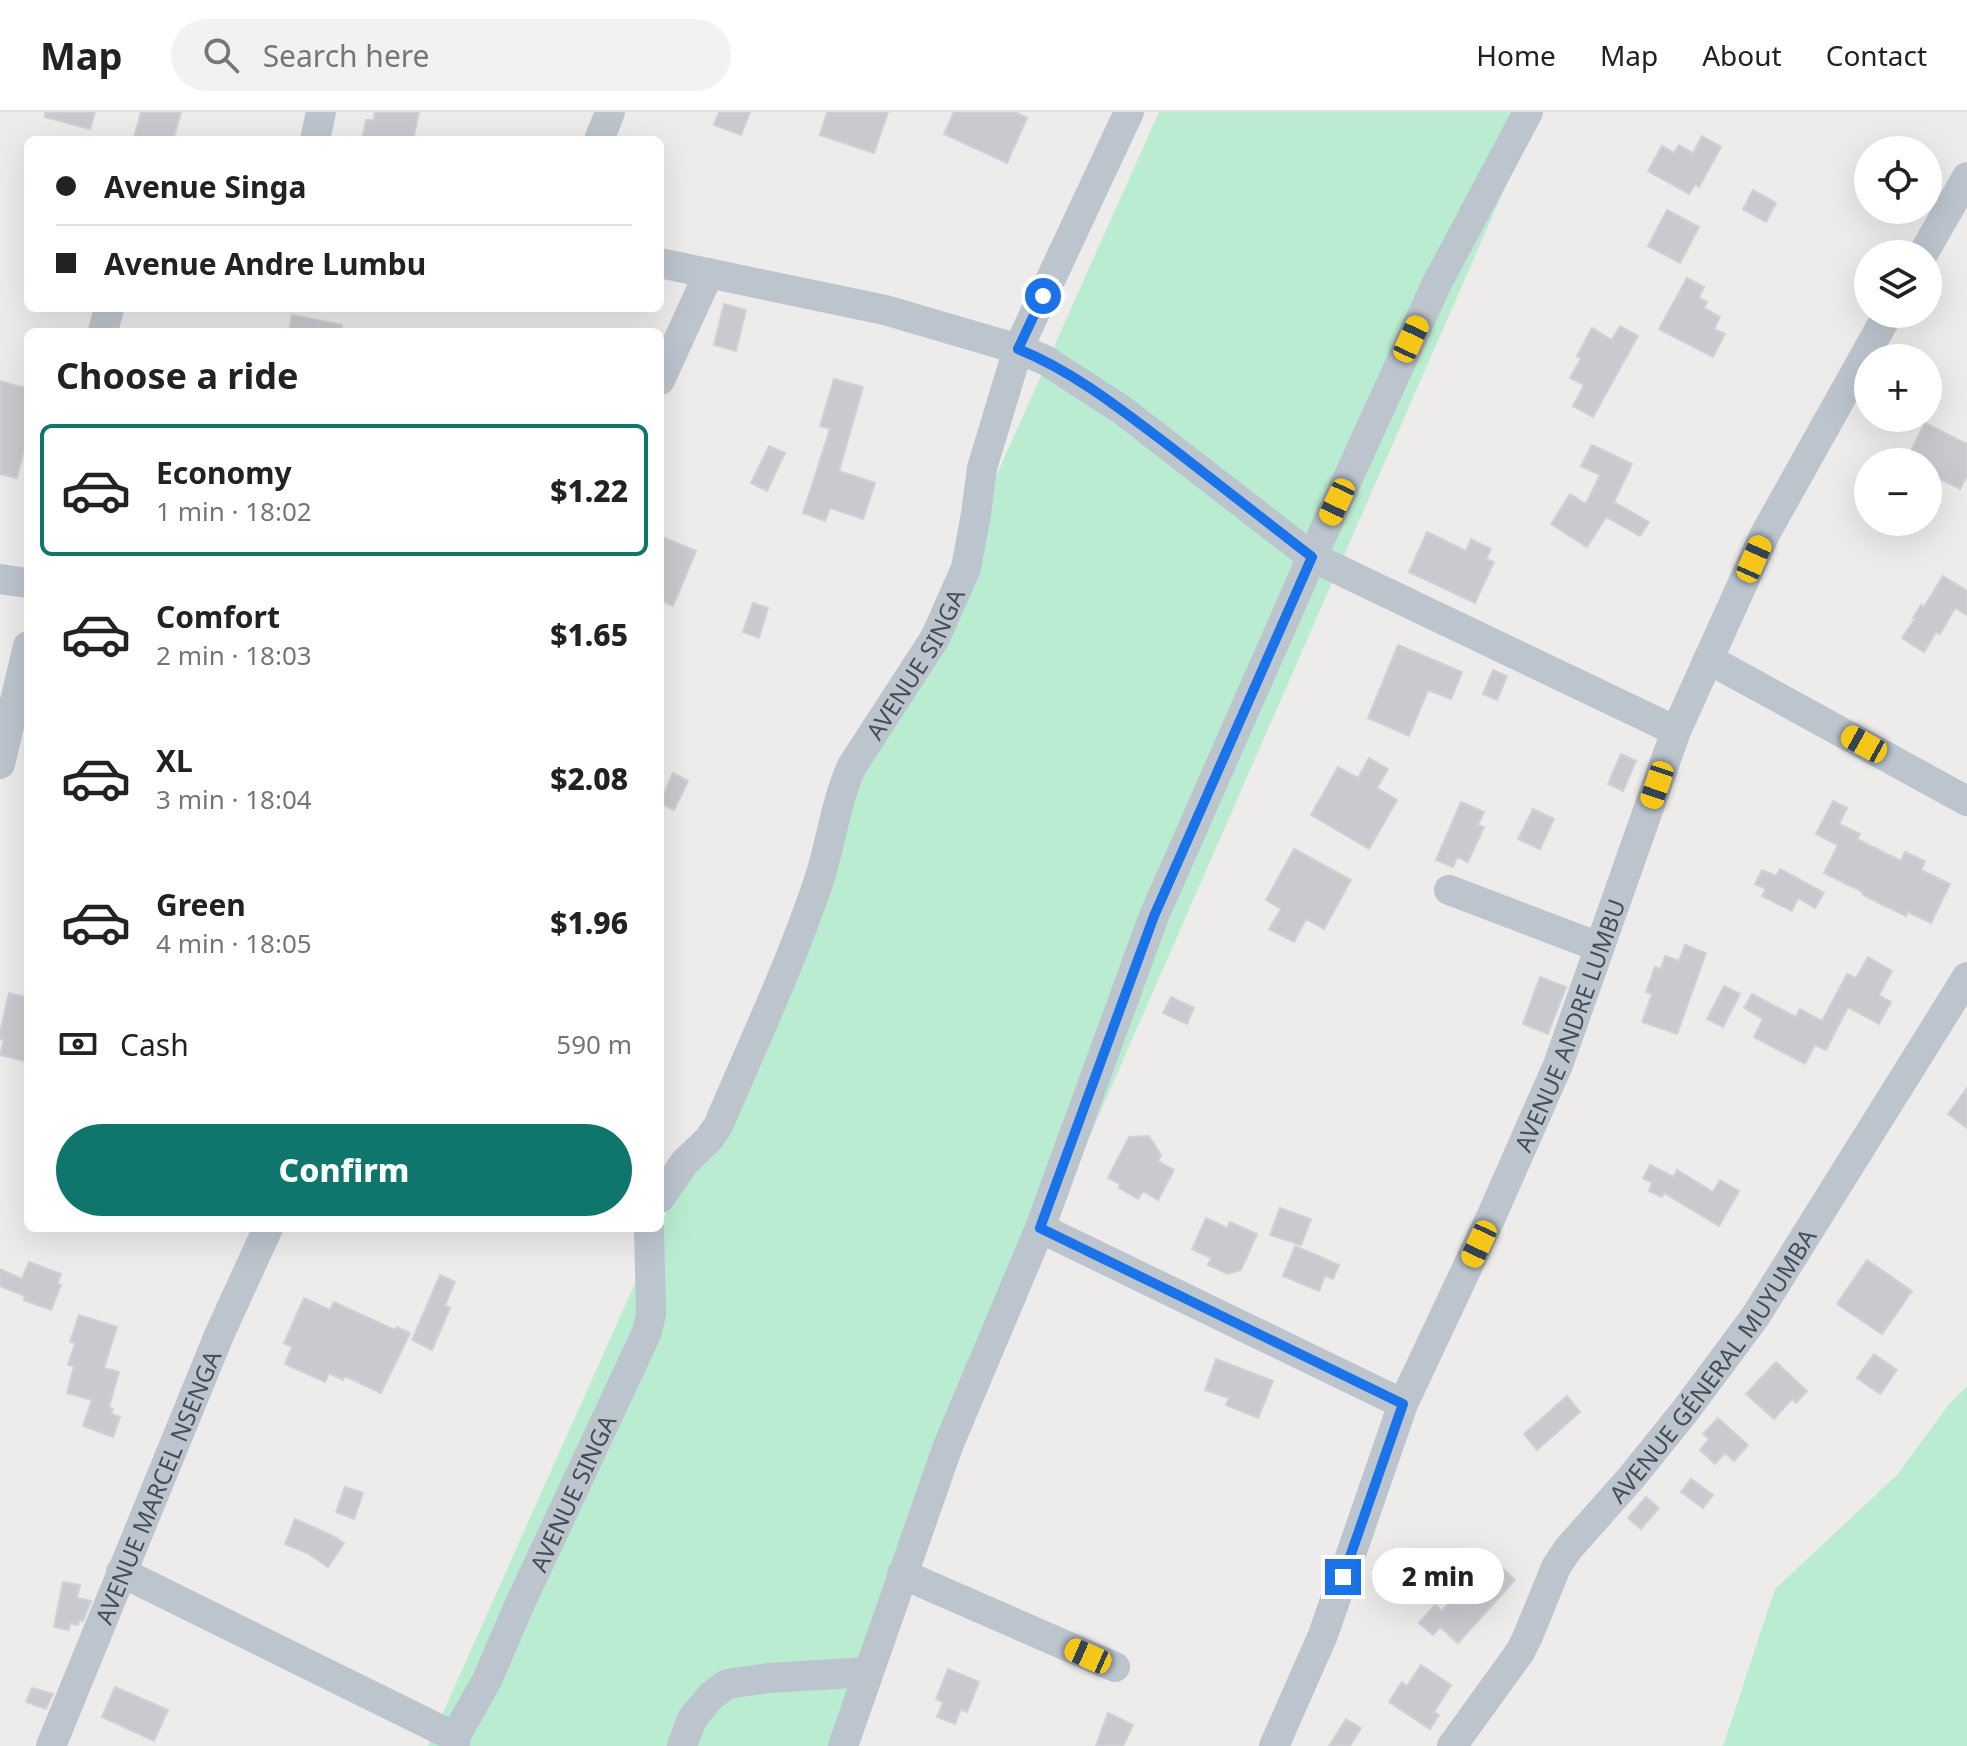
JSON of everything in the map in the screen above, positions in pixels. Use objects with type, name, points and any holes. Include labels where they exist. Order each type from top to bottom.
[{"type":"street","points":[[316,136],[321,112]]},
{"type":"street","points":[[601,136],[610,112]]},
{"type":"street","name":"AVENUE SINGA","points":[[664,1192],[685,1162],[718,1126],[805,918],[852,766],[935,638],[966,568],[982,468],[1018,349],[1129,112]]},
{"type":"street","points":[[843,1746],[948,1446],[1040,1228],[1154,916],[1436,285],[1528,112]]},
{"type":"street","points":[[1931,240],[1967,177]]},
{"type":"street","points":[[664,264],[885,310],[1018,349],[1045,360],[1122,410],[1312,557],[1676,731]]},
{"type":"street","points":[[664,371],[709,273]]},
{"type":"street","name":"AVENUE ANDRE LUMBU","points":[[1274,1746],[1323,1635],[1403,1404],[1558,1065],[1676,731],[1765,534],[1880,328]]},
{"type":"street","points":[[0,579],[24,582]]},
{"type":"street","points":[[0,764],[5,722],[24,659]]},
{"type":"street","points":[[1708,659],[1967,801]]},
{"type":"street","points":[[1449,890],[1599,947]]},
{"type":"street","name":"AVENUE GÉNERAL MUYUMBA","points":[[1452,1746],[1520,1652],[1556,1567],[1568,1549],[1631,1478],[1755,1317],[1967,977]]},
{"type":"street","points":[[1040,1228],[1403,1404]]},
{"type":"street","name":"AVENUE MARCEL NSENGA","points":[[51,1746],[220,1333],[266,1232]]},
{"type":"street","name":"AVENUE SINGA","points":[[455,1741],[487,1680],[647,1332],[651,1314],[649,1232]]},
{"type":"street","points":[[121,1572],[455,1741]]},
{"type":"street","points":[[902,1574],[1115,1667]]},
{"type":"street","points":[[682,1746],[692,1719],[711,1696],[727,1684],[768,1678],[868,1672]]},
{"type":"green space","points":[[1159,112],[1538,112],[1040,1250],[847,1746],[428,1746],[658,1232],[664,1232],[664,1218]]},
{"type":"green space","points":[[1967,1386],[1967,1746],[1723,1746],[1775,1589],[1898,1474],[1949,1404]]},
{"type":"building","points":[[45,112],[95,112],[90,129],[45,117]]},
{"type":"building","points":[[141,112],[181,112],[174,136],[135,136]]},
{"type":"building","points":[[375,112],[419,112],[414,136],[363,136],[366,120],[374,120]]},
{"type":"building","points":[[719,112],[750,112],[741,135],[714,125]]},
{"type":"building","points":[[827,112],[888,112],[874,153],[820,135]]},
{"type":"building","points":[[954,112],[1015,112],[1027,118],[1007,163],[944,134]]},
{"type":"building","points":[[1702,136],[1721,147],[1699,187],[1695,184],[1689,194],[1648,171],[1662,146],[1674,153],[1679,145],[1693,153]]},
{"type":"building","points":[[1753,190],[1776,203],[1766,222],[1743,209]]},
{"type":"building","points":[[1667,210],[1699,227],[1680,263],[1648,246]]},
{"type":"building","points":[[1687,278],[1704,287],[1699,298],[1707,302],[1704,308],[1720,317],[1714,329],[1725,334],[1713,357],[1659,329]]},
{"type":"building","points":[[724,304],[746,310],[736,351],[714,345]]},
{"type":"building","points":[[292,315],[342,325],[342,328],[290,328]]},
{"type":"building","points":[[1620,326],[1638,336],[1593,417],[1573,406],[1584,385],[1570,378],[1581,358],[1577,356],[1592,328],[1612,340]]},
{"type":"building","points":[[834,379],[863,387],[839,471],[875,483],[863,519],[830,508],[825,521],[803,513],[830,429],[820,426]]},
{"type":"building","points":[[0,381],[24,388],[24,449],[17,478],[0,474]]},
{"type":"building","points":[[1920,432],[1942,432],[1967,444],[1967,476],[1960,489],[1942,480],[1942,448],[1912,448]]},
{"type":"building","points":[[1592,445],[1632,464],[1614,502],[1649,522],[1640,536],[1606,517],[1587,547],[1551,524],[1570,494],[1586,504],[1600,475],[1581,466]]},
{"type":"building","points":[[769,446],[785,453],[767,491],[751,483]]},
{"type":"building","points":[[1427,532],[1466,551],[1471,539],[1491,549],[1486,559],[1494,562],[1475,603],[1409,572]]},
{"type":"building","points":[[664,538],[696,551],[673,606],[664,602]]},
{"type":"building","points":[[1943,576],[1967,591],[1967,615],[1955,608],[1940,634],[1936,632],[1924,652],[1902,638]]},
{"type":"building","points":[[753,603],[768,608],[759,638],[743,632]]},
{"type":"building","points":[[1398,645],[1462,672],[1451,699],[1428,690],[1409,736],[1368,718]]},
{"type":"building","points":[[1493,670],[1507,676],[1497,700],[1483,694]]},
{"type":"building","points":[[1621,754],[1636,761],[1623,791],[1608,784]]},
{"type":"building","points":[[1369,758],[1388,769],[1377,788],[1397,800],[1369,849],[1311,815],[1338,767],[1358,778]]},
{"type":"building","points":[[673,773],[688,781],[674,810],[664,805],[664,794]]},
{"type":"building","points":[[1833,801],[1847,808],[1839,824],[1860,834],[1857,839],[1901,861],[1905,852],[1925,861],[1921,870],[1950,884],[1931,923],[1908,912],[1906,916],[1824,873],[1838,845],[1816,834]]},
{"type":"building","points":[[1461,802],[1484,812],[1478,825],[1484,827],[1468,862],[1457,857],[1453,867],[1436,860]]},
{"type":"building","points":[[1533,809],[1554,819],[1540,849],[1518,839]]},
{"type":"building","points":[[1294,849],[1351,880],[1324,929],[1306,919],[1294,942],[1269,929],[1281,909],[1266,900]]},
{"type":"building","points":[[1780,869],[1824,893],[1815,908],[1798,898],[1792,911],[1762,896],[1766,889],[1755,884],[1762,870],[1776,876]]},
{"type":"building","points":[[1685,945],[1706,953],[1677,1034],[1642,1022],[1652,994],[1646,992],[1655,967],[1661,969],[1665,956],[1679,961]]},
{"type":"building","points":[[1868,957],[1892,971],[1879,995],[1891,1002],[1879,1024],[1848,1007],[1826,1050],[1815,1045],[1805,1064],[1754,1037],[1763,1019],[1744,1008],[1752,994],[1796,1017],[1800,1009],[1822,1021],[1847,974],[1856,978]]},
{"type":"building","points":[[1540,977],[1566,987],[1548,1034],[1523,1024]]},
{"type":"building","points":[[1724,986],[1740,994],[1723,1027],[1707,1019]]},
{"type":"building","points":[[9,993],[24,997],[24,1061],[0,1055],[4,1040],[0,1039]]},
{"type":"building","points":[[1171,997],[1194,1008],[1187,1024],[1163,1013]]},
{"type":"building","points":[[1967,1088],[1967,1128],[1948,1114]]},
{"type":"building","points":[[1149,1136],[1161,1155],[1158,1161],[1174,1170],[1158,1200],[1143,1191],[1138,1199],[1108,1178],[1129,1137]]},
{"type":"building","points":[[1650,1165],[1674,1177],[1677,1170],[1713,1192],[1720,1180],[1739,1191],[1719,1226],[1664,1193],[1662,1197],[1649,1191],[1652,1183],[1643,1178]]},
{"type":"building","points":[[1280,1208],[1311,1219],[1301,1245],[1270,1235]]},
{"type":"building","points":[[1206,1218],[1227,1228],[1230,1222],[1257,1234],[1241,1270],[1228,1274],[1208,1265],[1211,1258],[1192,1249]]},
{"type":"building","points":[[1295,1246],[1339,1265],[1333,1279],[1325,1276],[1319,1291],[1283,1276]]},
{"type":"building","points":[[1867,1260],[1912,1291],[1882,1334],[1837,1304]]},
{"type":"building","points":[[29,1262],[61,1274],[57,1283],[61,1285],[51,1310],[24,1300],[25,1296],[0,1286],[0,1269],[22,1279]]},
{"type":"building","points":[[440,1275],[455,1282],[445,1305],[450,1308],[432,1350],[412,1340]]},
{"type":"building","points":[[304,1298],[330,1310],[334,1302],[395,1330],[397,1327],[410,1333],[381,1393],[345,1376],[343,1380],[329,1373],[325,1382],[285,1364],[292,1347],[284,1343]]},
{"type":"building","points":[[79,1315],[117,1327],[104,1368],[119,1372],[109,1407],[113,1409],[111,1414],[120,1417],[113,1437],[83,1426],[92,1400],[67,1393],[74,1366],[68,1365],[75,1343],[70,1342]]},
{"type":"building","points":[[1874,1354],[1897,1370],[1880,1394],[1857,1378]]},
{"type":"building","points":[[1216,1359],[1273,1381],[1258,1418],[1226,1405],[1229,1398],[1205,1390]]},
{"type":"building","points":[[1776,1362],[1807,1391],[1796,1403],[1792,1399],[1774,1419],[1746,1394]]},
{"type":"building","points":[[1567,1396],[1580,1412],[1537,1450],[1524,1434]]},
{"type":"building","points":[[1718,1418],[1748,1445],[1734,1461],[1725,1453],[1715,1464],[1700,1450],[1709,1439],[1703,1434]]},
{"type":"building","points":[[1691,1479],[1713,1495],[1703,1508],[1681,1492]]},
{"type":"building","points":[[345,1487],[363,1493],[354,1519],[336,1512]]},
{"type":"building","points":[[1646,1497],[1659,1508],[1641,1529],[1628,1518]]},
{"type":"building","points":[[295,1519],[344,1543],[328,1567],[307,1553],[285,1544]]},
{"type":"building","points":[[1493,1559],[1515,1580],[1458,1643],[1440,1627],[1433,1635],[1419,1623],[1435,1605],[1442,1611],[1451,1600],[1453,1602]]},
{"type":"building","points":[[63,1582],[80,1585],[77,1598],[91,1601],[83,1621],[79,1620],[78,1625],[70,1623],[69,1630],[54,1627]]},
{"type":"building","points":[[1421,1665],[1451,1685],[1434,1712],[1439,1715],[1430,1729],[1389,1702],[1402,1682],[1407,1686]]},
{"type":"building","points":[[948,1669],[979,1682],[967,1712],[961,1709],[955,1724],[937,1717],[943,1702],[936,1699]]},
{"type":"building","points":[[115,1687],[168,1710],[154,1741],[102,1717]]},
{"type":"building","points":[[32,1688],[53,1694],[46,1709],[26,1702]]},
{"type":"building","points":[[1108,1713],[1133,1725],[1123,1746],[1096,1746]]},
{"type":"building","points":[[1346,1719],[1361,1728],[1350,1746],[1329,1746]]},
{"type":"route","points":[[1043,296],[1018,349],[1063,370],[1122,410],[1312,557],[1154,916],[1040,1228],[1403,1404],[1343,1577]]}]
